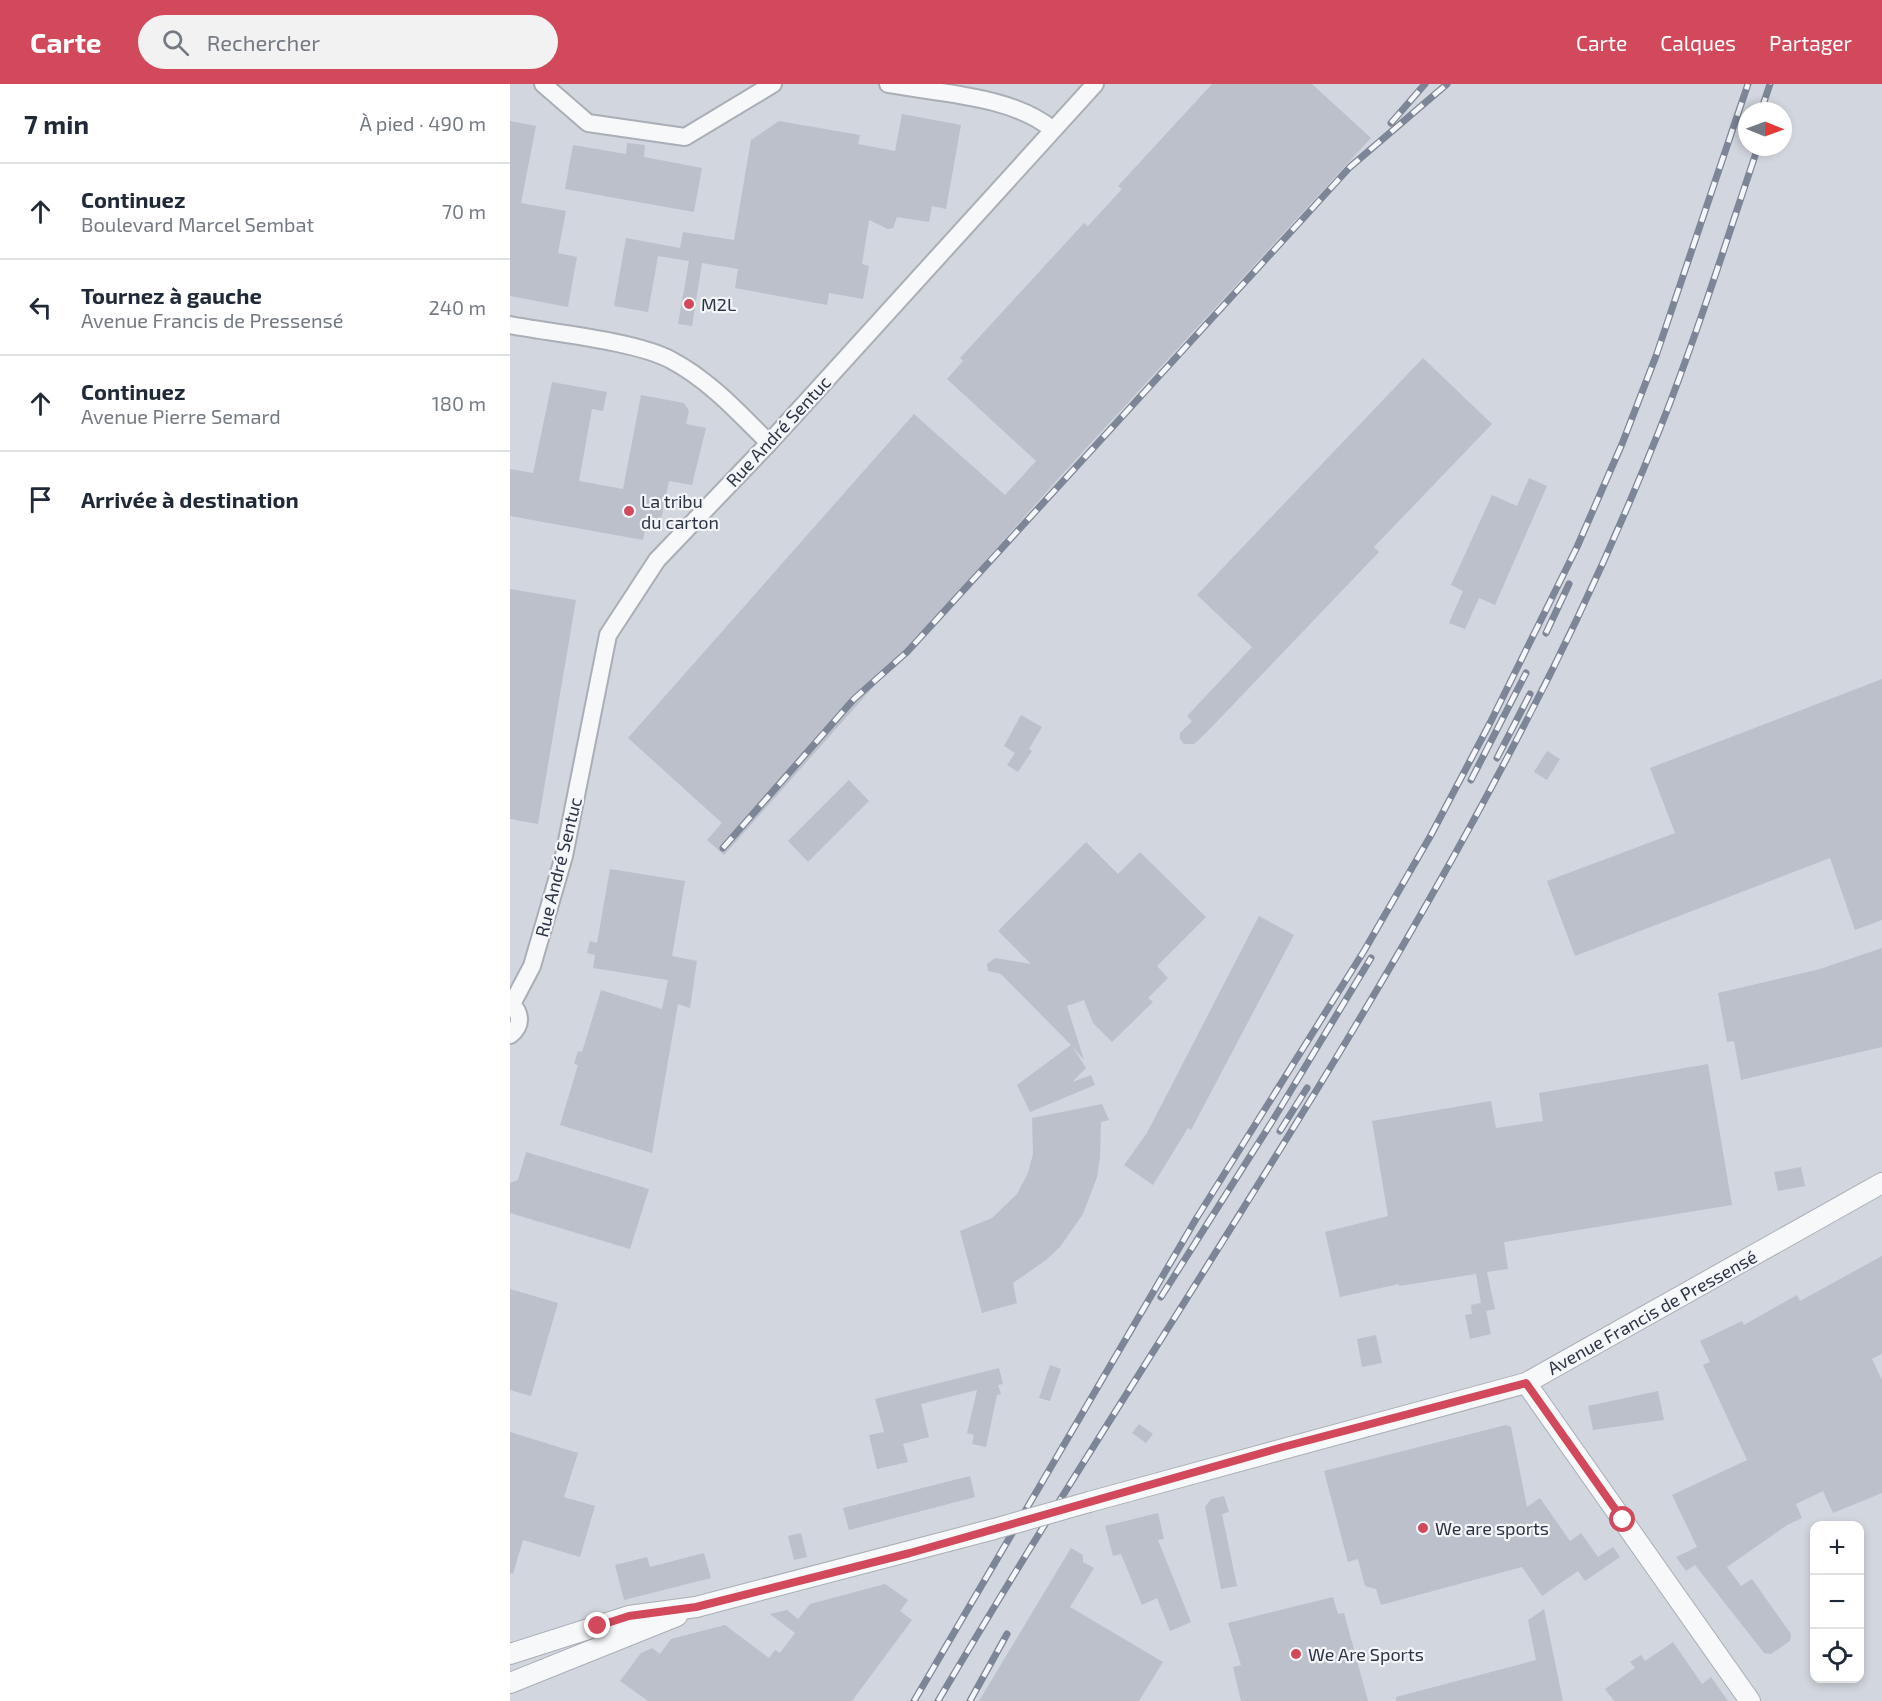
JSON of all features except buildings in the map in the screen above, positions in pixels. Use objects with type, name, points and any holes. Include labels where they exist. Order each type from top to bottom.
[{"type":"street","points":[[543,84],[588,123],[684,137],[773,84]]},
{"type":"street","points":[[888,84],[1007,107],[1032,116],[1053,130]]},
{"type":"street","name":"Rue André Sentuc","points":[[510,1035],[515,1031],[519,1020],[511,1004],[532,966],[564,856],[608,635],[657,560],[769,443],[1095,84]]},
{"type":"street","points":[[510,325],[642,350],[670,359],[699,378],[769,443]]},
{"type":"street","name":"Avenue Francis de Pressensé","points":[[696,1607],[910,1553],[1283,1447],[1526,1383],[1882,1183]]},
{"type":"street","points":[[1526,1383],[1750,1701]]},
{"type":"street","points":[[510,1654],[629,1616],[696,1607]]},
{"type":"street","points":[[510,1683],[633,1635],[696,1607]]},
{"type":"shaded area","points":[[510,84],[1882,84],[1882,1701],[510,1701]]},
{"type":"railway","points":[[1391,123],[1425,84]]},
{"type":"railway","points":[[723,848],[854,699],[907,652],[1350,167],[1447,84]]},
{"type":"railway","points":[[914,1701],[1196,1219],[1364,951],[1431,835],[1490,723],[1577,547],[1622,444],[1656,356],[1748,84]]},
{"type":"railway","points":[[1764,102],[1770,84]]},
{"type":"railway","points":[[938,1701],[1010,1580],[1309,1103],[1451,861],[1518,737],[1592,586],[1659,431],[1698,325],[1755,156]]},
{"type":"railway","points":[[1546,633],[1569,584]]},
{"type":"railway","points":[[1471,780],[1526,673]]},
{"type":"railway","points":[[1497,758],[1530,694]]},
{"type":"railway","points":[[1161,1297],[1273,1120],[1371,958]]},
{"type":"railway","points":[[1280,1131],[1307,1088]]},
{"type":"railway","points":[[970,1701],[1007,1634]]},
{"type":"place","name":"M2L","points":[[689,304]]},
{"type":"place","name":"La tribu du carton","points":[[629,511]]},
{"type":"place","name":"We are sports","points":[[1423,1528]]},
{"type":"place","name":"We Are Sports","points":[[1296,1654]]},
{"type":"route","points":[[598,1626],[629,1616],[696,1607],[910,1553],[1283,1447],[1526,1383],[1623,1520]]}]
